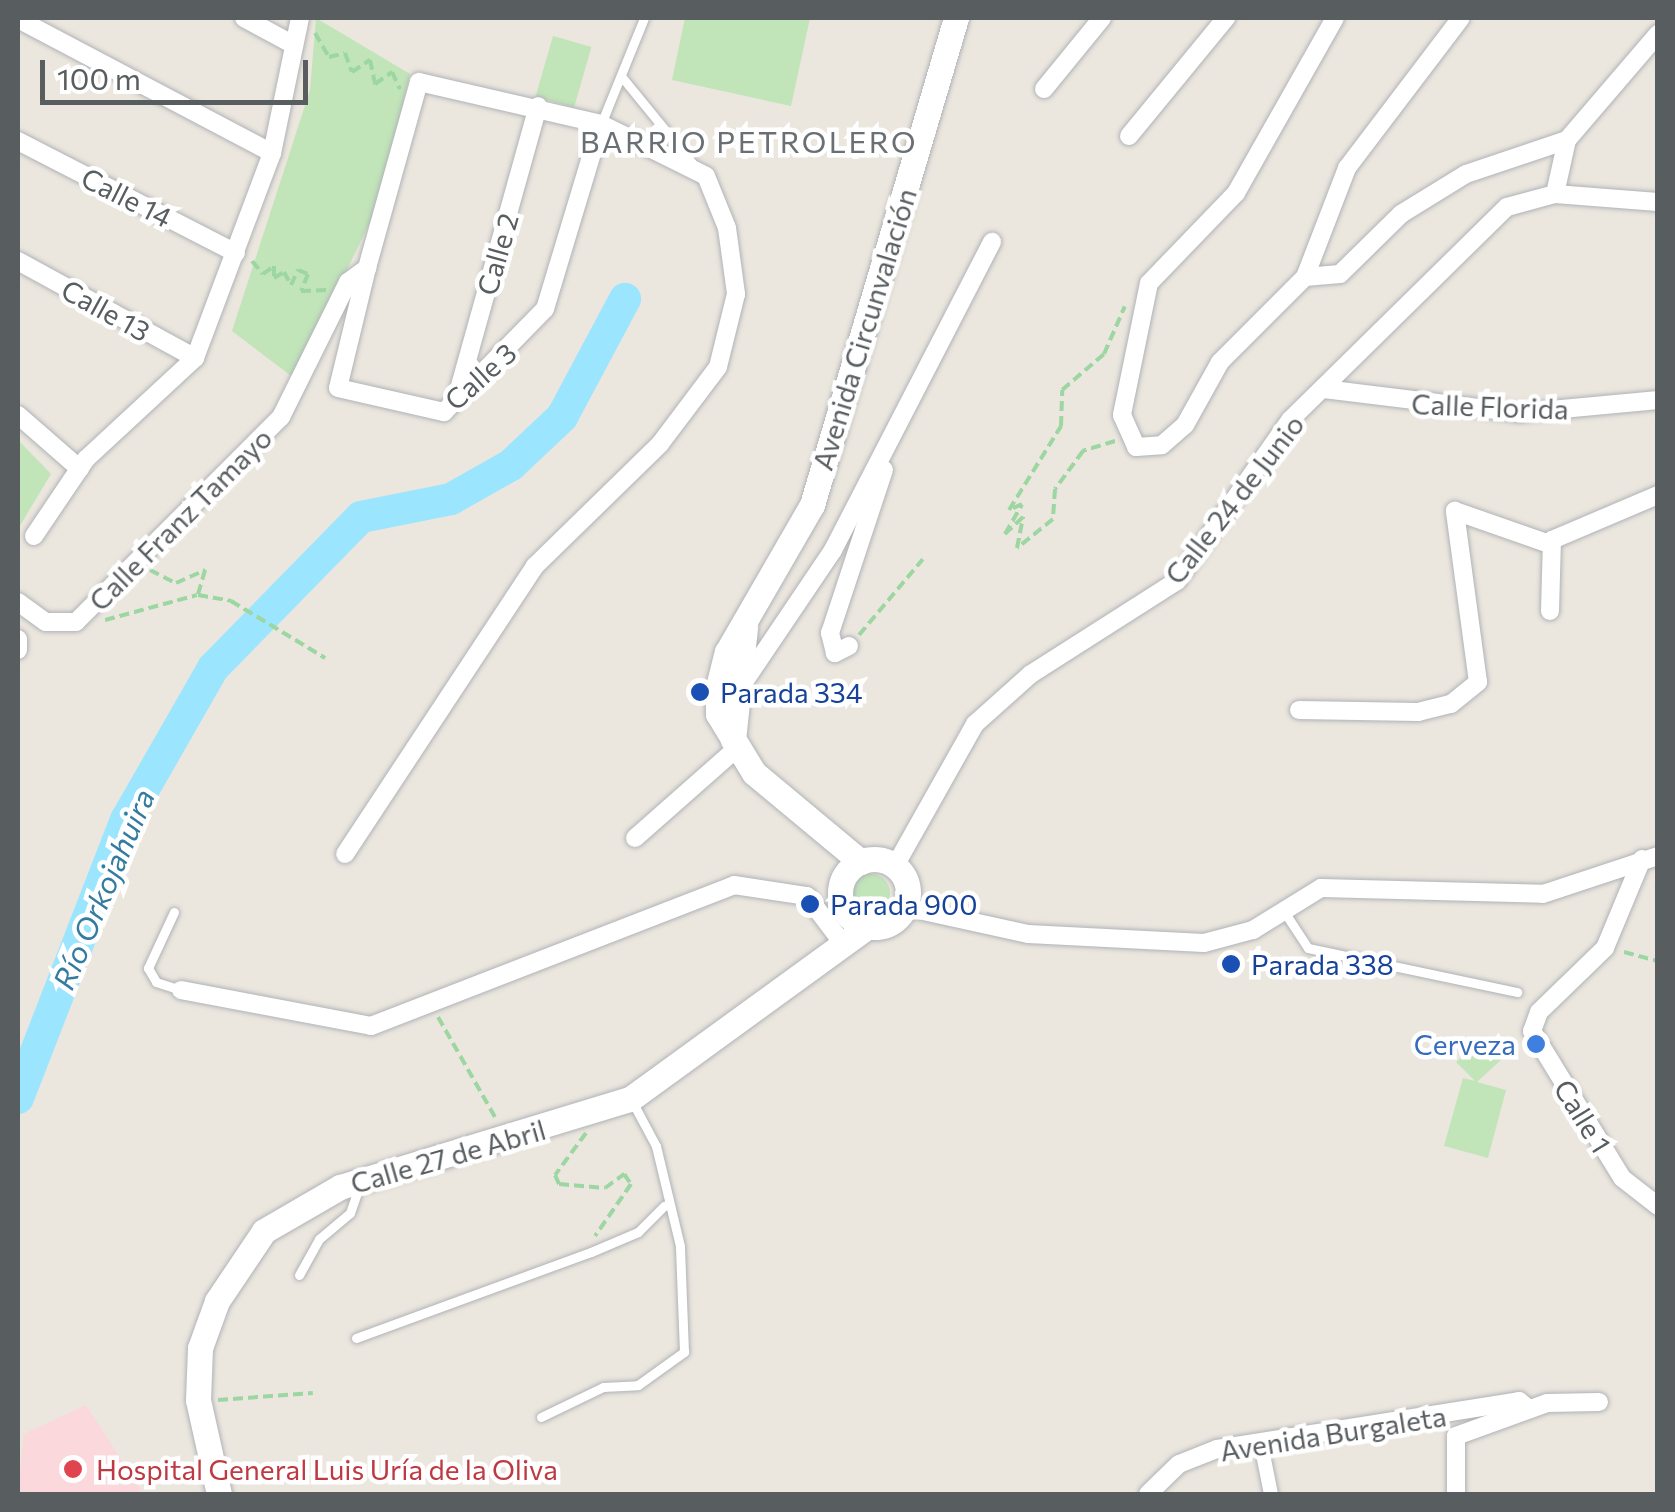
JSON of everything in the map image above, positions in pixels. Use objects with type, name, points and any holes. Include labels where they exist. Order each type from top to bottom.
[{"type":"main road","name":"Avenida Circunvalación","points":[[734,744],[730,687],[744,627],[812,505],[956,18]]},
{"type":"main road","points":[[734,744],[860,862],[895,866],[907,884],[905,907],[890,923],[868,926],[840,897],[860,862]]},
{"type":"main road","name":"Calle 27 de Abril","points":[[219,1494],[198,1400],[200,1348],[235,1270],[290,1210],[360,1181],[630,1099],[868,926]]},
{"type":"street","points":[[244,18],[294,45]]},
{"type":"street","points":[[34,536],[80,469],[195,358],[272,152],[303,18]]},
{"type":"street","points":[[1044,89],[1102,18]]},
{"type":"street","points":[[1129,136],[1226,18]]},
{"type":"street","points":[[1335,18],[1236,193],[1155,276],[1122,416],[1126,438],[1148,451],[1170,440],[1230,350],[1305,277],[1346,168],[1462,18]]},
{"type":"street","points":[[18,19],[272,152]]},
{"type":"street","points":[[1658,34],[1566,140],[1554,194],[1658,202]]},
{"type":"street","points":[[345,854],[535,566],[660,444],[718,367],[736,294],[717,197],[697,170],[600,124],[538,106],[419,82]]},
{"type":"street","name":"Calle Franz Tamayo","points":[[18,602],[46,622],[76,622],[142,565],[281,417],[340,299],[366,268],[419,82]]},
{"type":"street","name":"Calle 2","points":[[456,402],[538,106]]},
{"type":"street","name":"Calle 3","points":[[366,268],[338,388],[433,415],[456,402],[545,308],[600,124]]},
{"type":"street","name":"Calle 14","points":[[18,140],[236,253]]},
{"type":"street","points":[[1305,277],[1340,274],[1401,214],[1466,174],[1566,140]]},
{"type":"street","name":"Calle 24 de Junio","points":[[895,866],[975,724],[1031,674],[1177,581],[1270,445],[1507,207],[1554,194]]},
{"type":"street","points":[[730,687],[890,445],[992,242]]},
{"type":"street","name":"Calle 13","points":[[18,261],[195,358]]},
{"type":"street","name":"Calle Florida","points":[[1324,390],[1519,412],[1658,400]]},
{"type":"street","points":[[18,415],[80,469]]},
{"type":"street","points":[[849,646],[835,653],[830,633],[890,445]]},
{"type":"street","points":[[1299,710],[1418,712],[1451,704],[1478,682],[1454,510],[1548,544],[1658,495]]},
{"type":"street","points":[[1548,544],[1550,611]]},
{"type":"street","points":[[18,639],[18,650]]},
{"type":"street","points":[[635,838],[734,744]]},
{"type":"street","points":[[905,907],[1028,934],[1204,944],[1285,913],[1336,885],[1543,894],[1650,858]]},
{"type":"street","points":[[1605,948],[1650,858]]},
{"type":"street","points":[[181,990],[342,1024],[433,1009],[734,885],[807,896],[844,945]]},
{"type":"street","name":"Calle 1","points":[[1605,948],[1539,1012],[1535,1041],[1622,1178],[1658,1206]]},
{"type":"street","name":"Avenida Burgaleta","points":[[1148,1494],[1198,1455],[1519,1401],[1528,1408]]},
{"type":"street","points":[[1456,1494],[1453,1438],[1528,1408],[1599,1402]]},
{"type":"street","points":[[1261,1444],[1271,1494]]},
{"type":"lane","points":[[600,124],[644,18]]},
{"type":"lane","points":[[621,76],[697,170]]},
{"type":"lane","points":[[174,912],[148,968],[156,982],[181,990]]},
{"type":"lane","points":[[1285,913],[1308,948],[1517,992]]},
{"type":"lane","points":[[541,1417],[602,1387],[638,1385],[684,1352],[680,1246],[664,1206],[656,1146],[630,1099]]},
{"type":"lane","points":[[299,1276],[356,1205],[360,1181]]},
{"type":"lane","points":[[356,1338],[638,1232],[664,1206]]},
{"type":"path","points":[[303,18],[330,56],[345,53],[352,72],[370,60],[376,84],[392,72],[402,93],[419,82]]},
{"type":"path","points":[[236,253],[263,274],[274,266],[274,278],[284,272],[291,286],[298,270],[308,274],[301,291],[322,284],[340,299]]},
{"type":"path","points":[[1126,438],[1083,451],[1055,489],[1053,519],[1017,548],[1023,516],[1005,534],[1022,504],[1009,510],[1061,426],[1062,390],[1104,354],[1129,295],[1155,276]]},
{"type":"path","points":[[849,646],[923,559]]},
{"type":"path","points":[[142,565],[176,583],[205,570],[198,595]]},
{"type":"path","points":[[76,622],[198,595],[231,601],[287,640],[326,658]]},
{"type":"path","points":[[1605,948],[1658,960]]},
{"type":"path","points":[[433,1009],[506,1139]]},
{"type":"path","points":[[591,1252],[598,1219],[631,1184],[624,1174],[604,1188],[559,1184],[555,1175],[604,1110]]},
{"type":"path","points":[[198,1400],[313,1393]]},
{"type":"shaded area","name":"Hospital General Luis Uría de la Oliva","points":[[86,1405],[143,1494],[18,1494],[24,1434]]},
{"type":"green space","points":[[316,18],[410,74],[380,202],[294,378],[232,331],[310,90]]},
{"type":"green space","points":[[685,18],[810,18],[791,106],[672,80]]},
{"type":"green space","points":[[553,36],[591,47],[574,108],[536,97]]},
{"type":"green space","points":[[18,440],[51,474],[18,529]]},
{"type":"green space","points":[[871,874],[884,880],[890,893],[884,906],[871,912],[858,906],[852,893],[858,880]]},
{"type":"green space","points":[[1487,1036],[1504,1057],[1477,1082],[1506,1090],[1488,1158],[1444,1146],[1463,1078],[1475,1081],[1456,1062]]},
{"type":"waterway","name":"Río Orkojahuira","points":[[18,1098],[126,820],[213,668],[361,517],[451,499],[511,465],[562,417],[625,299]]},
{"type":"place","name":"Parada 334","points":[[700,692]]},
{"type":"place","name":"Parada 900","points":[[810,904]]},
{"type":"place","name":"Parada 338","points":[[1231,964]]},
{"type":"place","name":"Cerveza","points":[[1536,1044]]},
{"type":"place","name":"Hospital General Luis Uría de la Oliva","points":[[73,1469]]},
{"type":"district","name":"BARRIO PETROLERO","points":[[749,141]]}]
